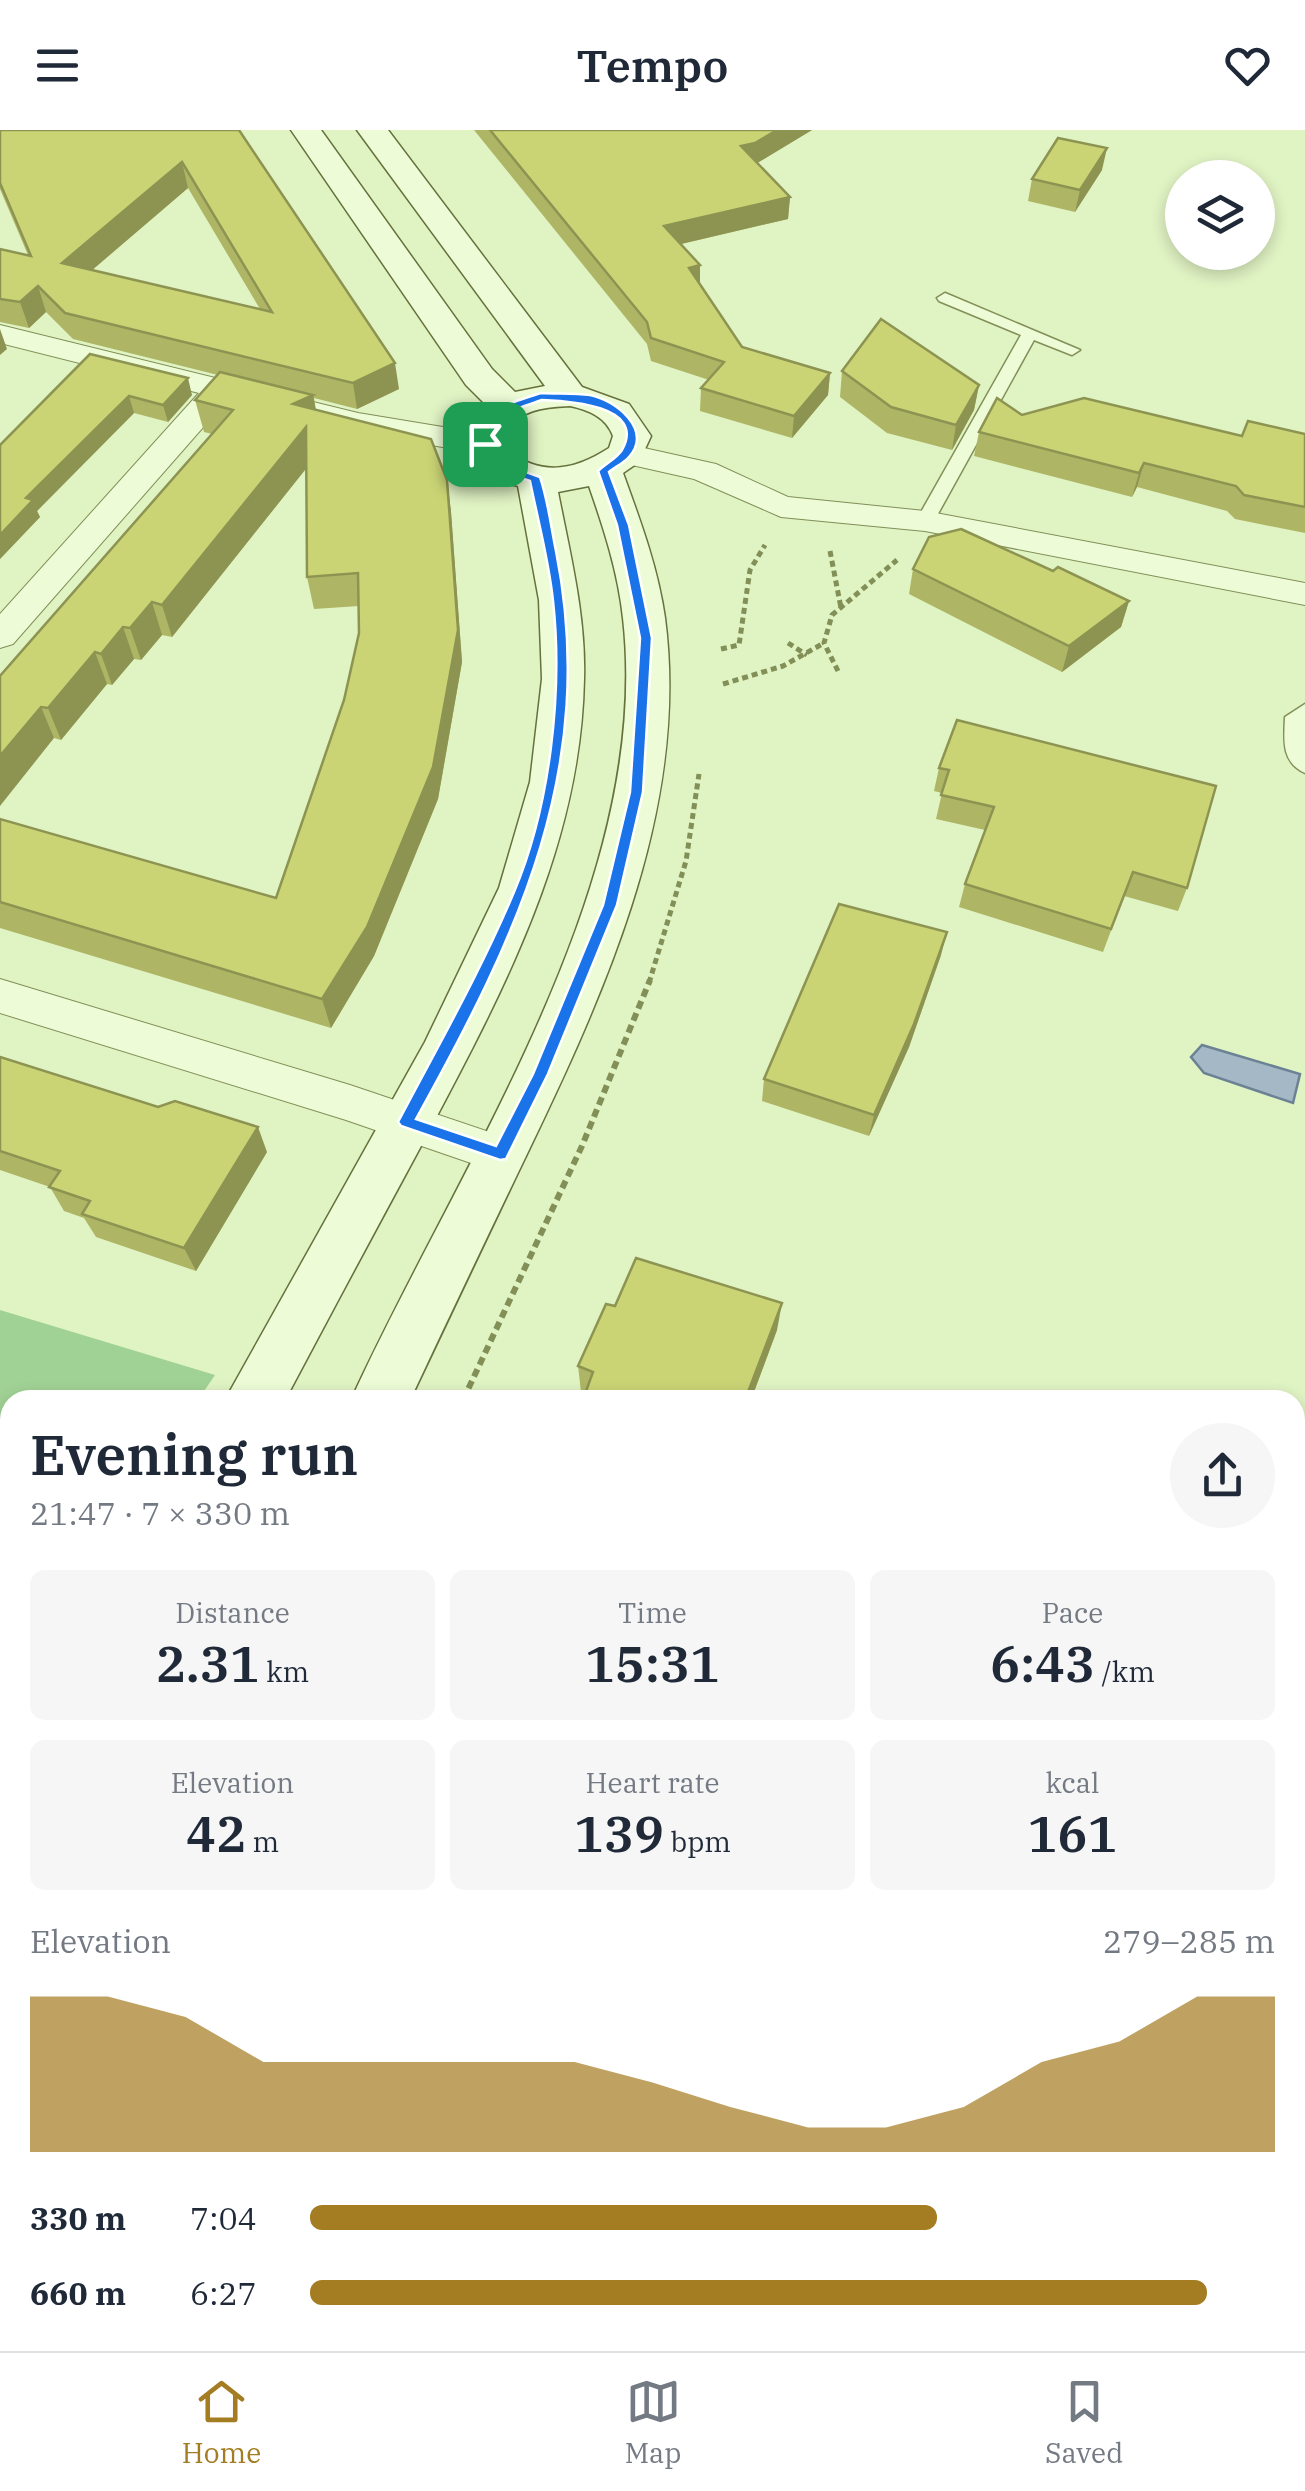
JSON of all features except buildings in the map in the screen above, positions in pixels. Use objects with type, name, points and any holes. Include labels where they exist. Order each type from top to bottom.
[{"type":"main road","points":[[306,130],[479,377],[509,407]]},
{"type":"main road","points":[[372,130],[570,395]]},
{"type":"main road","points":[[570,395],[590,398],[620,414],[632,436],[614,463],[574,480],[536,480],[502,467],[485,444],[490,422],[509,407],[541,396],[570,395]]},
{"type":"main road","points":[[385,1390],[540,1074],[610,905],[637,792],[646,638],[614,463]]},
{"type":"main road","points":[[259,1390],[447,1048],[522,888],[552,782],[563,679],[559,600],[536,480]]},
{"type":"street","points":[[0,334],[358,422],[485,444]]},
{"type":"street","points":[[0,636],[220,389]]},
{"type":"street","points":[[614,463],[704,471],[780,507],[925,520],[1305,594]]},
{"type":"street","points":[[0,996],[500,1154]]},
{"type":"lane","points":[[945,298],[1072,350]]},
{"type":"lane","points":[[925,520],[1030,332]]},
{"type":"lane","points":[[1305,712],[1295,717],[1294,752],[1305,766]]},
{"type":"path","points":[[721,649],[739,644],[750,570],[762,547],[774,539]]},
{"type":"path","points":[[830,546],[841,608]]},
{"type":"path","points":[[723,684],[808,655],[824,643],[832,615],[904,554]]},
{"type":"path","points":[[788,643],[808,655]]},
{"type":"path","points":[[824,643],[838,671]]},
{"type":"green space","points":[[0,1310],[215,1375],[205,1390],[0,1390]]},
{"type":"water","points":[[1202,1045],[1300,1074],[1293,1103],[1204,1073],[1191,1057]]},
{"type":"route","points":[[541,396],[590,398],[620,414],[632,436],[626,454],[603,471],[623,525],[646,638],[637,792],[610,905],[540,1074],[500,1154],[406,1122],[447,1048],[522,888],[552,782],[563,679],[559,600],[536,480],[502,467],[485,444],[490,422],[500,412],[541,396]]}]
